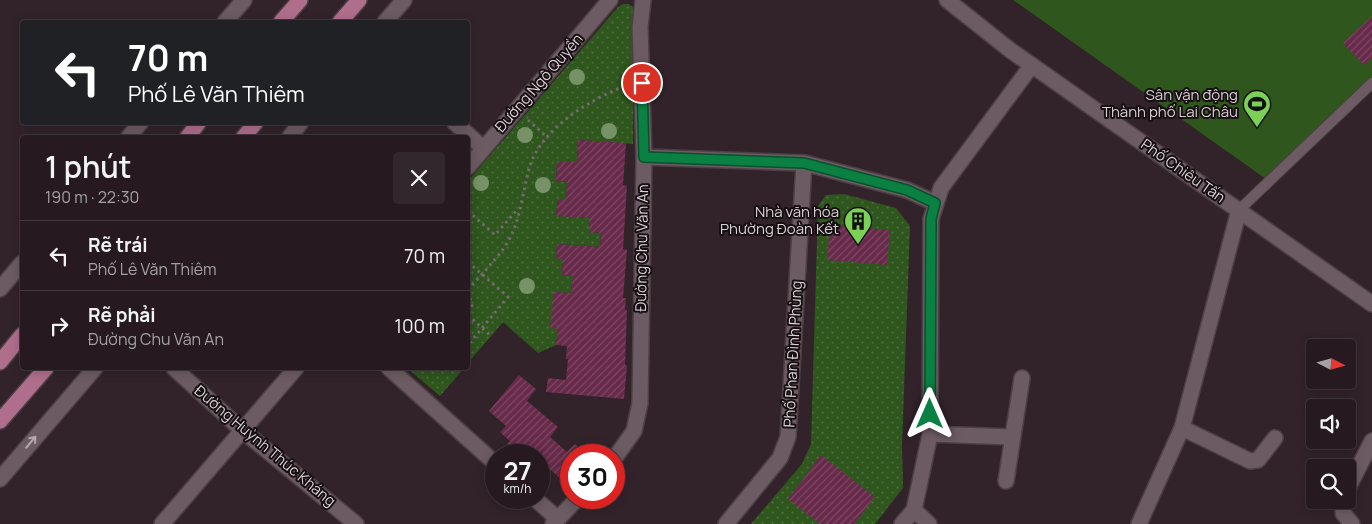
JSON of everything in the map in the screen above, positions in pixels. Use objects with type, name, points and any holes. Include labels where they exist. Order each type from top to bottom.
[{"type":"highway","points":[[283,20],[300,0]]},
{"type":"highway","points":[[342,20],[359,0]]},
{"type":"highway","points":[[245,135],[254,125]]},
{"type":"highway","points":[[0,362],[20,338]]},
{"type":"highway","points":[[0,421],[44,370]]},
{"type":"street","points":[[227,20],[244,0]]},
{"type":"street","points":[[387,20],[404,0]]},
{"type":"street","name":"Đường Ngô Quyền","points":[[470,164],[610,0]]},
{"type":"street","name":"Đường Chu Văn An","points":[[625,444],[634,431],[640,403],[644,157],[640,27],[643,0]]},
{"type":"street","name":"Phố Chiêu Tấn","points":[[947,0],[1032,65],[1372,304]]},
{"type":"street","points":[[902,524],[914,510],[930,434],[931,219],[935,203],[941,188],[1032,65]]},
{"type":"street","points":[[130,135],[139,125]]},
{"type":"street","points":[[457,125],[468,135]]},
{"type":"street","points":[[470,136],[483,148]]},
{"type":"street","points":[[644,157],[804,163],[907,190],[935,203]]},
{"type":"street","name":"Phố Phan Đình Phùng","points":[[726,524],[780,458],[788,437],[804,163]]},
{"type":"street","points":[[1139,524],[1182,428],[1239,210]]},
{"type":"street","points":[[0,289],[20,265]]},
{"type":"street","points":[[0,479],[93,370]]},
{"type":"street","name":"Đường Huỳnh Thúc Kháng","points":[[176,370],[242,430],[356,524]]},
{"type":"street","points":[[162,524],[294,370]]},
{"type":"street","points":[[391,370],[485,454]]},
{"type":"street","points":[[1006,481],[1022,378]]},
{"type":"street","points":[[1182,428],[1250,461],[1258,460],[1276,438]]},
{"type":"street","points":[[930,434],[1012,437]]},
{"type":"street","points":[[1356,472],[1372,441]]},
{"type":"street","points":[[544,509],[556,522],[568,509]]},
{"type":"street","points":[[1343,509],[1343,513],[1352,524]]},
{"type":"street","points":[[914,510],[929,524]]},
{"type":"lane","points":[[1239,210],[1372,83]]},
{"type":"path","points":[[470,288],[510,238],[529,167],[548,138],[582,108],[630,84]]},
{"type":"path","points":[[527,119],[548,138]]},
{"type":"path","points":[[470,213],[496,235],[520,206]]},
{"type":"path","points":[[470,264],[508,297],[470,343]]},
{"type":"path","points":[[470,298],[472,305],[470,310]]},
{"type":"path","points":[[470,318],[491,336]]},
{"type":"green space","name":"Sân vận động Thành phố Lai Châu","points":[[1013,0],[1372,0],[1372,78],[1266,179]]},
{"type":"green space","points":[[623,4],[629,4],[633,7],[633,144],[578,140],[577,162],[557,162],[556,181],[567,182],[566,199],[558,199],[556,215],[589,218],[589,232],[601,233],[600,247],[557,244],[556,258],[563,259],[562,275],[573,276],[571,293],[554,292],[558,329],[556,345],[538,353],[503,322],[470,361],[470,179],[618,7]]},
{"type":"green space","points":[[844,194],[896,208],[910,226],[902,446],[903,488],[875,524],[751,524],[802,464],[811,444],[818,206],[826,195]]},
{"type":"green space","points":[[409,370],[462,370],[440,396]]},
{"type":"building","points":[[1372,16],[1372,58],[1364,65],[1343,43]]},
{"type":"building","points":[[578,140],[626,143],[623,185],[627,186],[623,249],[627,250],[623,298],[626,298],[625,310],[627,310],[625,365],[627,365],[624,399],[546,392],[548,378],[566,380],[568,359],[566,359],[567,346],[556,345],[558,329],[550,328],[554,292],[571,293],[573,276],[562,275],[563,259],[556,258],[557,244],[600,247],[601,233],[589,232],[589,218],[556,216],[558,199],[566,199],[567,182],[556,181],[557,161],[577,162]]},
{"type":"building","name":"Nhà văn hóa Phường Đoàn Kết","points":[[830,225],[890,230],[887,265],[827,260]]},
{"type":"building","points":[[519,375],[536,389],[527,401],[558,427],[550,437],[560,446],[560,478],[550,470],[550,444],[507,444],[510,441],[500,432],[506,426],[489,411]]},
{"type":"building","points":[[821,455],[875,497],[854,524],[820,524],[788,499]]},
{"type":"place","name":"Sân vận động Thành phố Lai Châu","points":[[1257,128]]},
{"type":"place","name":"Nhà văn hóa Phường Đoàn Kết","points":[[858,245]]},
{"type":"route","points":[[642,83],[644,157],[804,163],[907,190],[935,203],[931,219],[930,414]]}]
